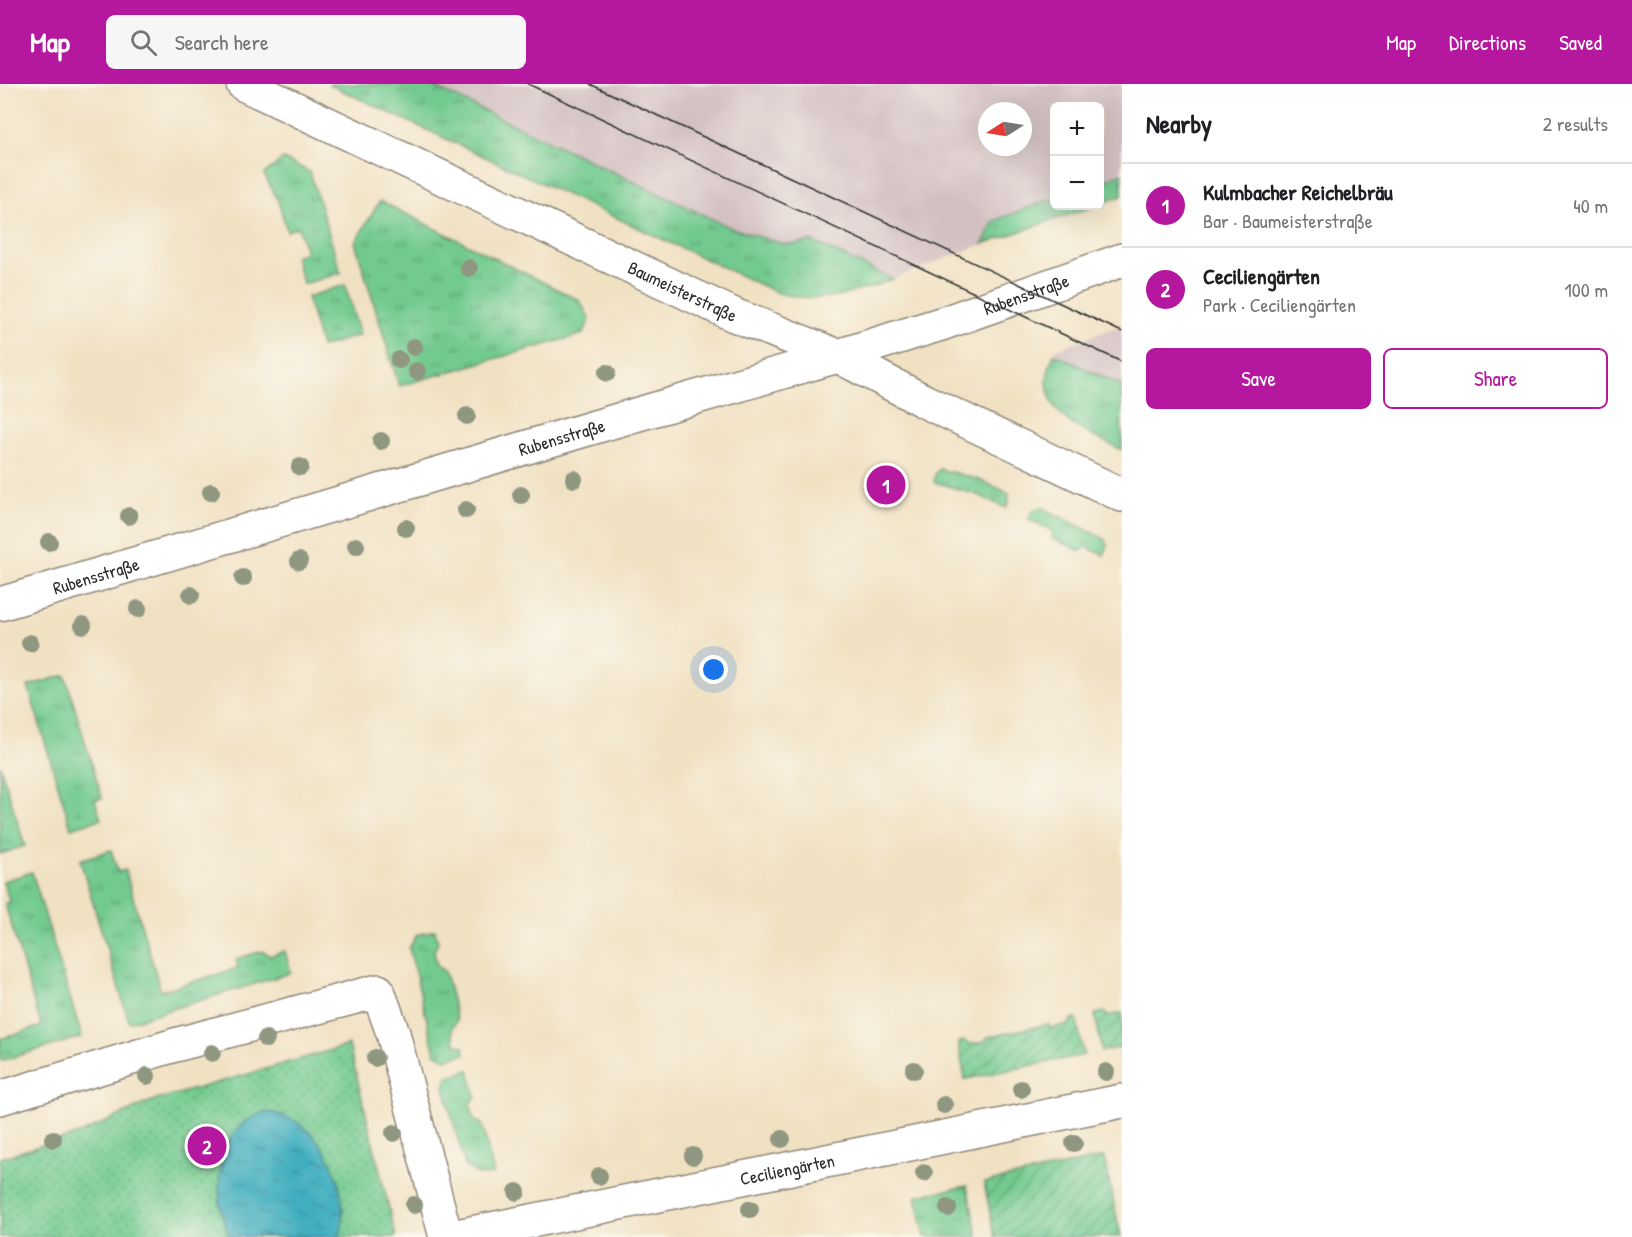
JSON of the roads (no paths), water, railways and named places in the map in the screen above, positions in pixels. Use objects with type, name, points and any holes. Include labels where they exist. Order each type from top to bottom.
[{"type":"street","name":"Baumeisterstraße","points":[[243,84],[734,315],[838,357],[1122,495]]},
{"type":"street","name":"Rubensstraße","points":[[0,604],[623,418],[838,357],[944,323],[1122,260]]},
{"type":"street","points":[[0,1098],[176,1045],[378,992],[393,1032],[446,1237]]},
{"type":"street","name":"Ceciliengärten","points":[[452,1237],[1122,1101]]},
{"type":"water","points":[[269,1112],[288,1117],[305,1128],[329,1159],[342,1198],[343,1218],[340,1237],[230,1237],[220,1202],[219,1182],[222,1162],[237,1129],[251,1118]]},
{"type":"tram line","points":[[528,84],[1122,362]]},
{"type":"tram line","points":[[590,84],[1122,332]]},
{"type":"place","name":"Kulmbacher Reichelbräu","points":[[886,485]]},
{"type":"place","name":"Ceciliengärten","points":[[207,1146]]}]
